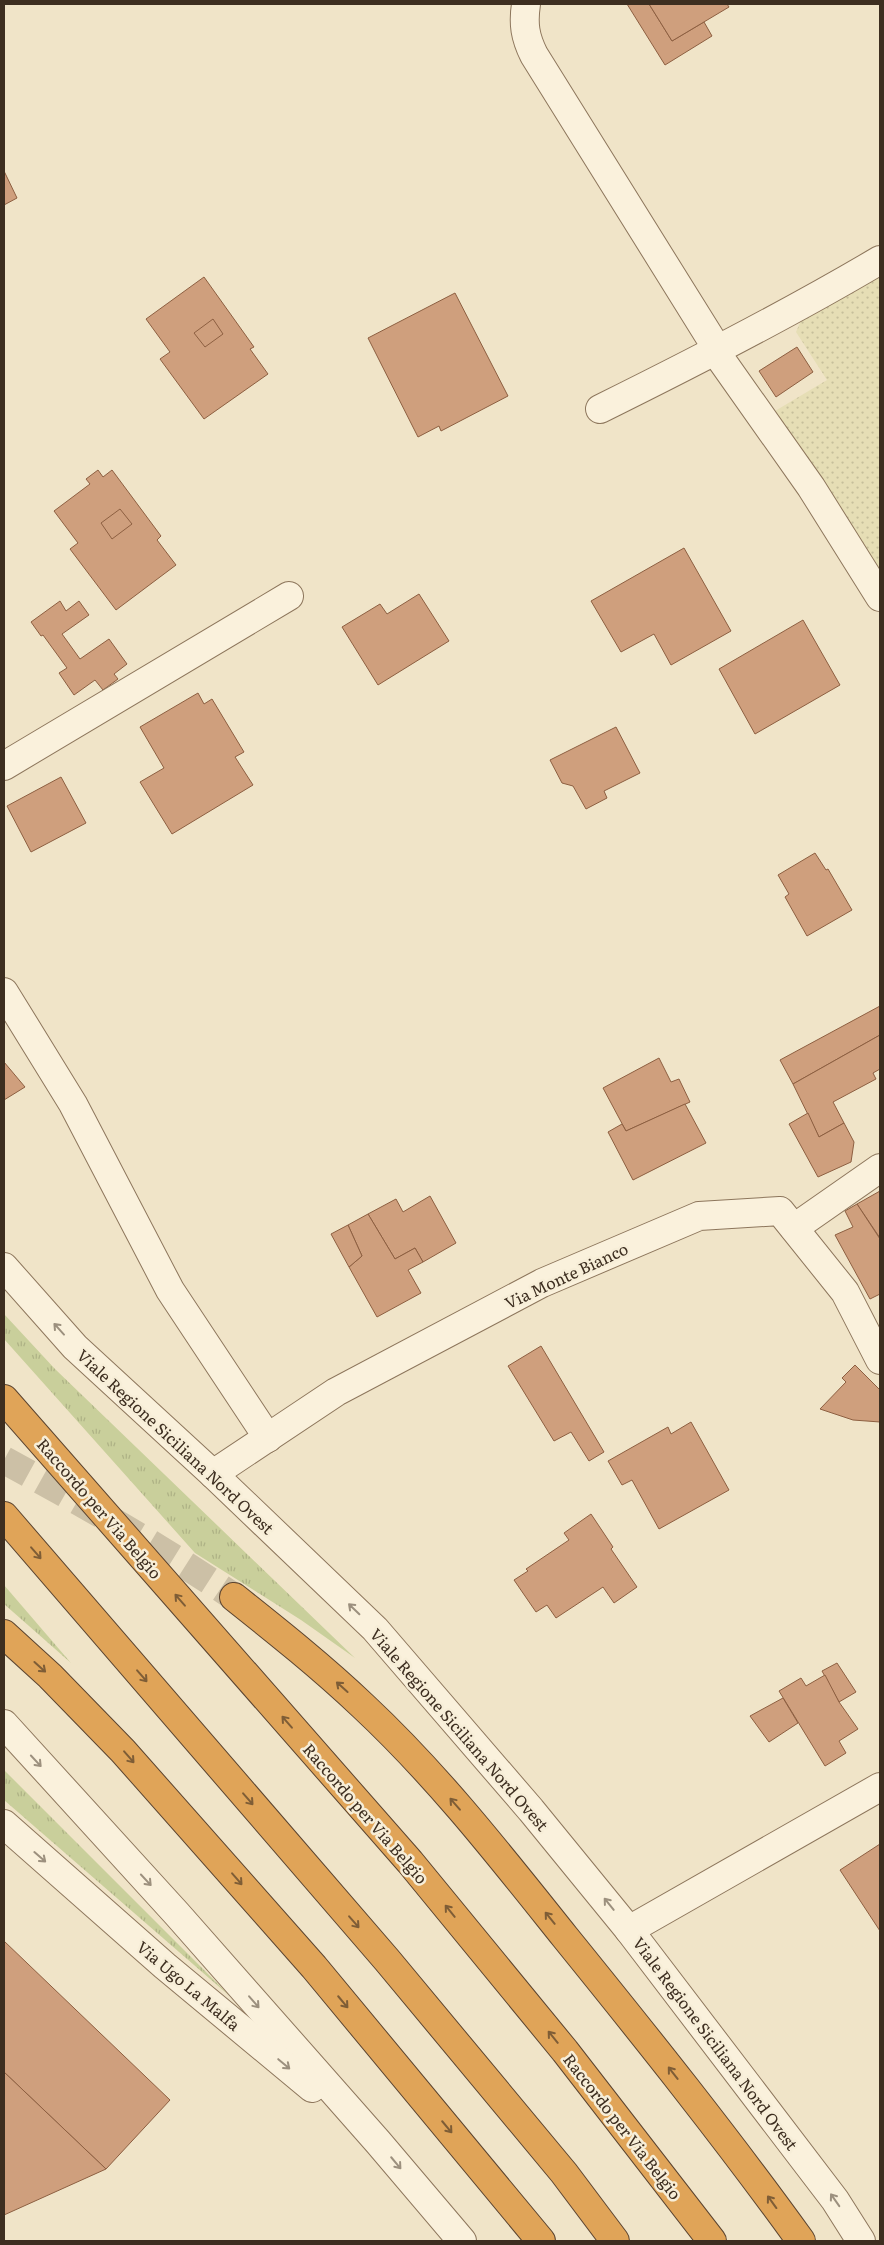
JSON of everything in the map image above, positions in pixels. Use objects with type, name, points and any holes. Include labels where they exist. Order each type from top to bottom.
[{"type":"highway","name":"Raccordo per Via Belgio","points":[[4,1399],[410,1862],[565,2051],[712,2241]]},
{"type":"highway","points":[[4,1516],[386,1960],[564,2173],[615,2241]]},
{"type":"highway","points":[[234,1597],[305,1654],[364,1707],[424,1769],[468,1819],[637,2026],[750,2171],[801,2241]]},
{"type":"highway","points":[[4,1634],[50,1676],[124,1751],[314,1966],[542,2241]]},
{"type":"street","points":[[526,4],[524,20],[526,39],[534,55],[629,204],[711,339],[715,351],[811,487],[880,597]]},
{"type":"street","points":[[600,409],[715,351],[836,286],[880,260]]},
{"type":"street","points":[[4,766],[289,596]]},
{"type":"street","points":[[4,992],[73,1104],[170,1290],[268,1438]]},
{"type":"street","points":[[794,1228],[880,1168]]},
{"type":"street","name":"Via Monte Bianco","points":[[213,1474],[336,1392],[542,1283],[698,1216],[780,1211],[845,1292],[880,1360]]},
{"type":"street","name":"Viale Regione Siciliana Nord Ovest","points":[[4,1267],[75,1347],[213,1474],[375,1629],[531,1810],[629,1930],[836,2200],[861,2241]]},
{"type":"street","points":[[4,1724],[177,1914],[378,2142],[462,2241]]},
{"type":"street","points":[[629,1930],[880,1787]]},
{"type":"street","name":"Via Ugo La Malfa","points":[[4,1824],[165,1966],[378,2142]]},
{"type":"shaded area","points":[[880,272],[880,570],[775,411],[827,380],[796,332],[802,318]]},
{"type":"green space","points":[[4,1314],[55,1369],[355,1658],[301,1620],[195,1553],[4,1339]]},
{"type":"green space","points":[[4,1585],[71,1663],[4,1604]]},
{"type":"green space","points":[[4,1770],[232,1998],[4,1800]]},
{"type":"building","points":[[627,4],[649,4],[672,41],[704,22],[712,36],[665,65]]},
{"type":"building","points":[[649,4],[727,4],[729,7],[672,41]]},
{"type":"building","points":[[4,171],[17,198],[4,205]]},
{"type":"building","points":[[204,277],[254,347],[250,349],[268,374],[204,419],[160,359],[170,352],[146,319]]},
{"type":"building","points":[[455,293],[508,396],[441,431],[439,426],[418,437],[368,338]]},
{"type":"building","points":[[213,319],[223,334],[205,347],[194,333]]},
{"type":"building","points":[[797,347],[813,372],[776,397],[759,371]]},
{"type":"building","points":[[98,470],[103,477],[112,470],[161,536],[157,540],[176,565],[116,610],[70,549],[78,543],[54,511],[90,484],[86,479]]},
{"type":"building","points":[[120,509],[132,524],[112,539],[101,523]]},
{"type":"building","points":[[684,548],[731,631],[671,665],[654,634],[621,652],[591,601]]},
{"type":"building","points":[[419,594],[449,641],[378,685],[342,627],[380,604],[387,614]]},
{"type":"building","points":[[60,601],[66,611],[79,601],[89,615],[62,634],[80,659],[109,639],[127,664],[114,674],[118,679],[103,690],[95,680],[74,695],[59,673],[67,668],[31,622]]},
{"type":"building","points":[[803,620],[840,685],[755,734],[719,669]]},
{"type":"building","points":[[198,693],[204,704],[212,699],[244,752],[235,757],[253,785],[172,834],[140,782],[164,768],[140,727]]},
{"type":"building","points":[[616,727],[640,773],[604,791],[607,798],[586,809],[573,786],[562,783],[550,760]]},
{"type":"building","points":[[61,777],[86,823],[31,852],[7,806]]},
{"type":"building","points":[[815,853],[826,870],[828,869],[852,910],[807,936],[785,897],[789,894],[778,875]]},
{"type":"building","points":[[880,1006],[880,1035],[793,1084],[780,1060]]},
{"type":"building","points":[[880,1035],[880,1069],[873,1073],[876,1079],[833,1102],[844,1123],[819,1137],[793,1084]]},
{"type":"building","points":[[659,1058],[671,1082],[679,1079],[690,1102],[626,1131],[603,1088]]},
{"type":"building","points":[[4,1062],[25,1087],[4,1100]]},
{"type":"building","points":[[685,1104],[706,1143],[633,1180],[608,1132],[622,1124],[626,1131]]},
{"type":"building","points":[[808,1113],[819,1137],[844,1123],[854,1142],[851,1162],[818,1177],[789,1124]]},
{"type":"building","points":[[880,1191],[880,1238],[857,1204]]},
{"type":"building","points":[[430,1196],[456,1243],[423,1262],[415,1248],[395,1259],[368,1214],[396,1199],[403,1212]]},
{"type":"building","points":[[857,1204],[880,1239],[880,1294],[870,1299],[835,1235],[853,1227],[845,1211]]},
{"type":"building","points":[[368,1214],[395,1259],[415,1248],[423,1262],[408,1270],[421,1293],[377,1317],[349,1267],[362,1256],[348,1225]]},
{"type":"building","points":[[348,1225],[362,1256],[349,1267],[331,1234]]},
{"type":"building","points":[[541,1346],[604,1452],[589,1461],[571,1432],[554,1441],[508,1366]]},
{"type":"building","points":[[855,1365],[880,1390],[880,1422],[853,1420],[820,1409],[846,1382],[842,1378]]},
{"type":"building","points":[[691,1422],[729,1490],[659,1529],[632,1480],[622,1485],[608,1461],[668,1427],[671,1434]]},
{"type":"building","points":[[591,1514],[613,1547],[611,1549],[637,1587],[614,1603],[603,1587],[556,1618],[547,1605],[536,1612],[514,1580],[528,1571],[526,1569],[569,1540],[564,1533]]},
{"type":"building","points":[[837,1663],[856,1692],[839,1702],[822,1671]]},
{"type":"building","points":[[825,1675],[839,1702],[858,1729],[839,1741],[846,1753],[825,1766],[779,1691],[801,1678],[806,1686]]},
{"type":"building","points":[[783,1698],[798,1723],[769,1742],[750,1716]]},
{"type":"building","points":[[880,1844],[880,1931],[840,1870]]},
{"type":"building","points":[[4,1941],[170,2100],[106,2169],[4,2072]]},
{"type":"building","points":[[4,2072],[106,2169],[4,2215]]},
{"type":"tunnel","points":[[4,1460],[121,1526],[234,1597]]}]
